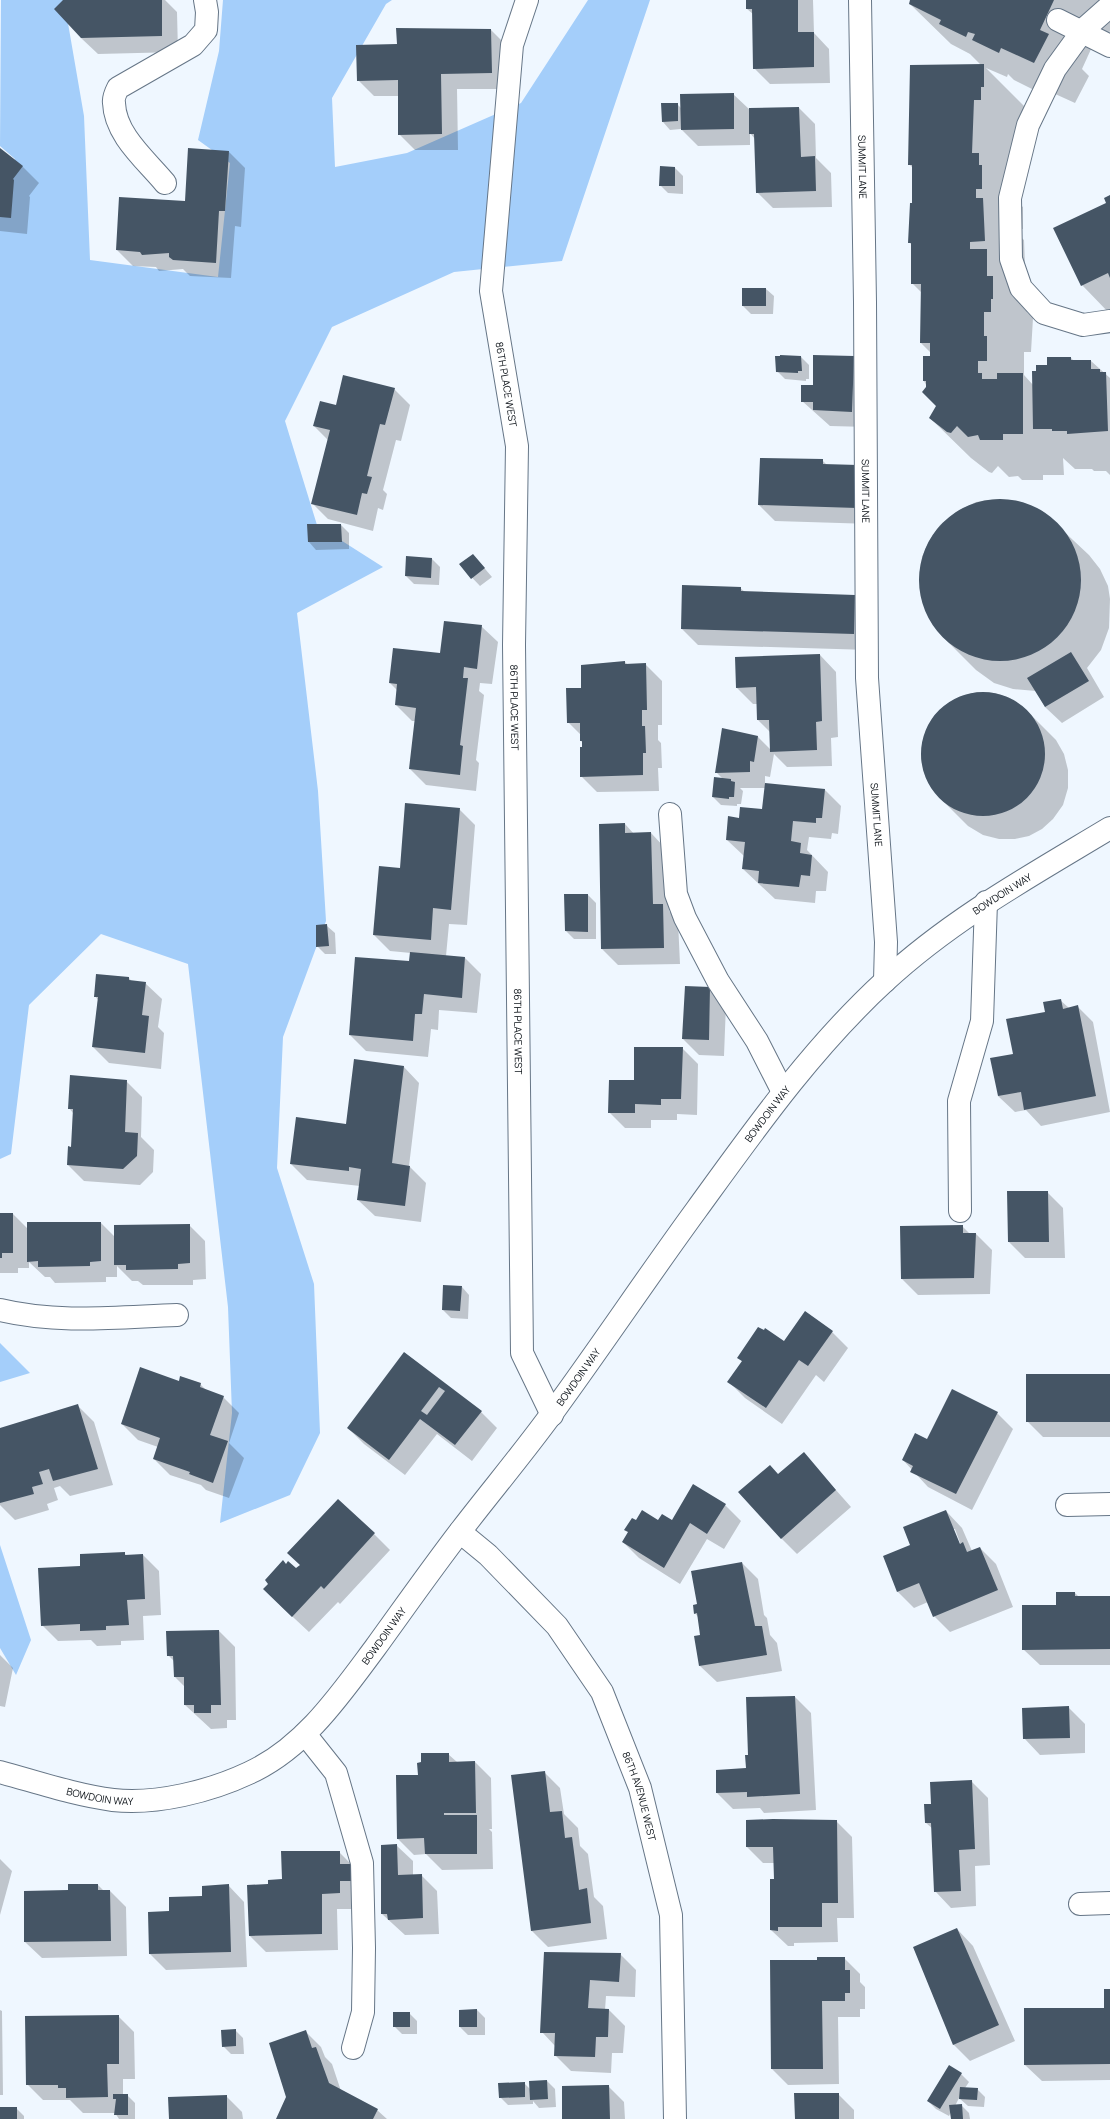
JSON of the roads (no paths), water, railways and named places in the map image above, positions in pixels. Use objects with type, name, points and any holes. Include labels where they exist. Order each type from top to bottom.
[{"type":"street","points":[[165,183],[128,139],[118,121],[113,102],[118,88],[193,45],[206,30],[207,12],[204,0]]},
{"type":"street","name":"86TH PLACE WEST","points":[[527,0],[512,45],[491,291],[517,446],[514,645],[522,1353],[552,1415]]},
{"type":"street","name":"SUMMIT LANE","points":[[860,0],[865,302],[867,678],[886,942],[885,981]]},
{"type":"street","points":[[1110,6],[1082,32],[1055,69],[1028,125],[1010,198],[1011,259],[1021,288],[1044,313],[1083,324],[1110,321]]},
{"type":"street","points":[[1058,20],[1110,46]]},
{"type":"street","points":[[670,814],[676,894],[684,918],[718,981],[757,1041],[783,1092]]},
{"type":"street","name":"BOWDOIN WAY","points":[[0,1772],[77,1793],[116,1800],[141,1800],[175,1796],[208,1789],[252,1772],[290,1747],[305,1734],[342,1693],[460,1532],[552,1415],[652,1270],[783,1092],[838,1029],[885,981],[986,902],[1110,828]]},
{"type":"street","points":[[960,1210],[959,1101],[982,1021],[986,902]]},
{"type":"street","points":[[0,1310],[24,1316],[47,1317],[84,1318],[176,1315]]},
{"type":"street","points":[[1067,1505],[1110,1504]]},
{"type":"street","name":"86TH AVENUE WEST","points":[[460,1532],[488,1555],[557,1626],[602,1692],[640,1788],[671,1915],[675,2119]]},
{"type":"street","points":[[305,1734],[336,1773],[362,1863],[364,2012],[353,2048]]},
{"type":"street","points":[[1080,1904],[1110,1903]]}]
